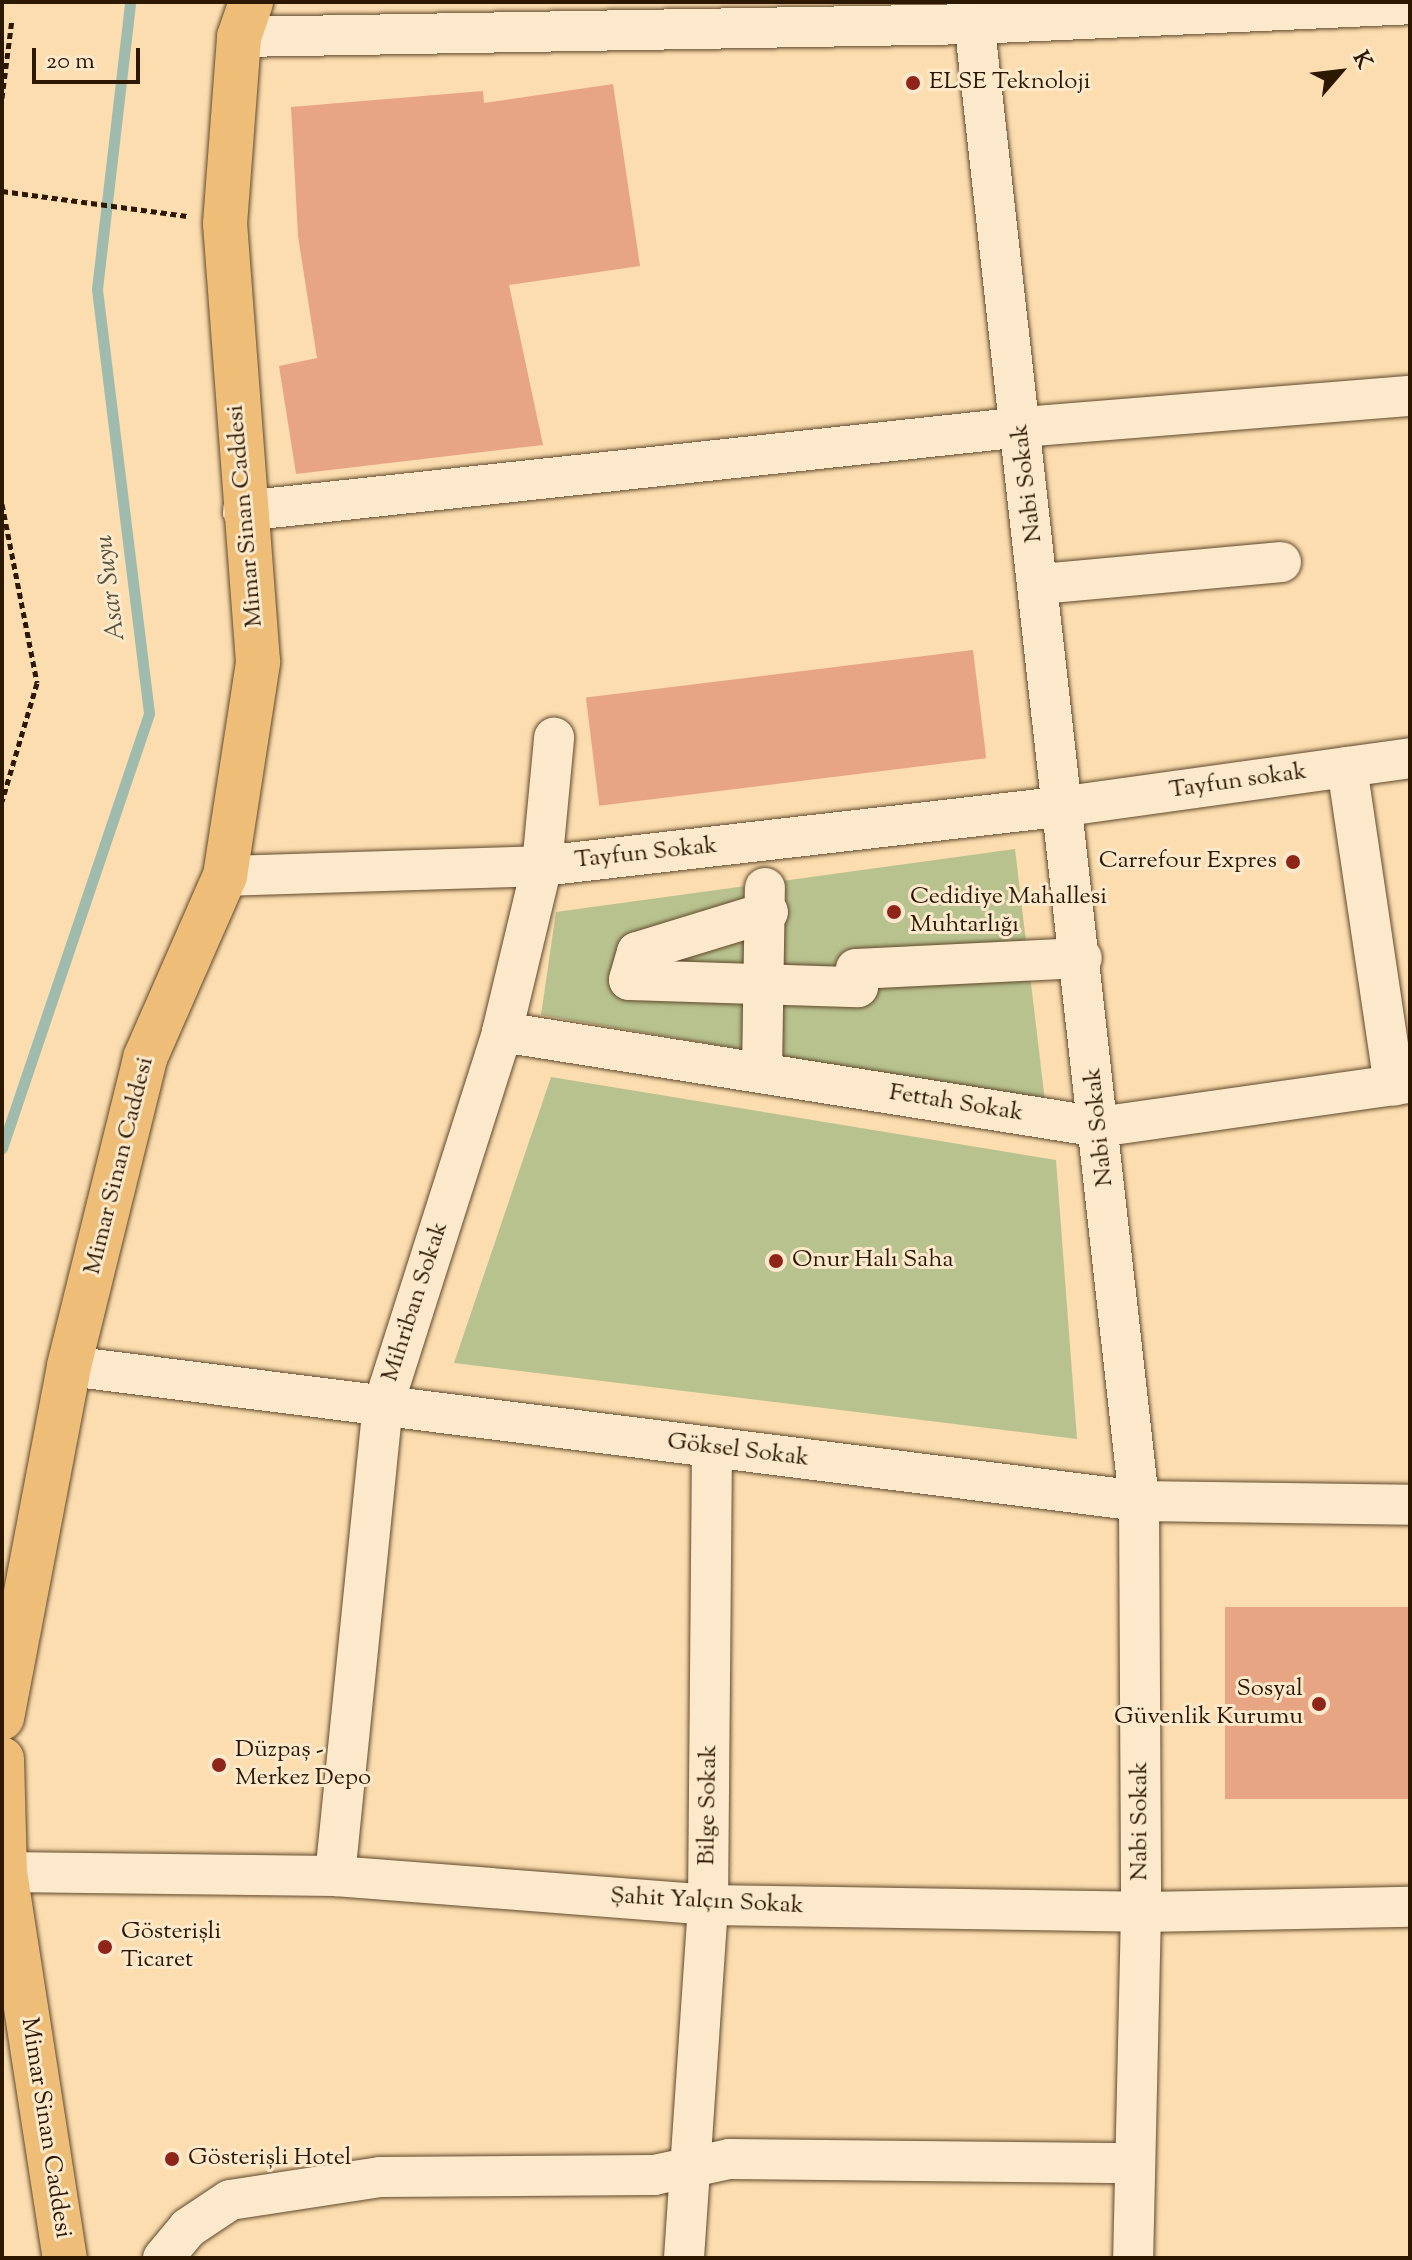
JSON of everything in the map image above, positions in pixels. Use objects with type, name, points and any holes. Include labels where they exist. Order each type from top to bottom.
[{"type":"main road","name":"Mimar Sinan Caddesi","points":[[2,1718],[69,1366],[145,1058],[225,876],[258,662],[243,511],[225,224],[245,20]]},
{"type":"main road","name":"Mimar Sinan Caddesi","points":[[2,1759],[5,1872],[65,2258]]},
{"type":"street","points":[[245,20],[973,13],[1410,4]]},
{"type":"street","name":"Nabi Sokak","points":[[973,13],[1066,806],[1139,1501],[1141,1912],[1133,2258]]},
{"type":"street","points":[[243,511],[1022,427],[1410,396]]},
{"type":"street","points":[[1040,584],[1281,562]]},
{"type":"street","name":"Mihriban Sokak","points":[[335,1876],[383,1406],[502,1032],[542,866],[554,738]]},
{"type":"street","name":"Tayfun sokak","points":[[1066,806],[1410,758]]},
{"type":"street","points":[[1347,767],[1402,1085]]},
{"type":"street","name":"Tayfun Sokak","points":[[225,876],[542,866],[1066,806]]},
{"type":"street","points":[[762,1073],[767,984],[766,900],[637,952],[629,980],[767,984],[858,987],[856,969],[1082,958]]},
{"type":"street","name":"Fettah Sokak","points":[[502,1032],[1099,1127],[1402,1085]]},
{"type":"street","name":"Göksel Sokak","points":[[69,1366],[1139,1501],[1410,1505]]},
{"type":"street","name":"Bilge Sokak","points":[[684,2258],[686,2166],[708,1905],[712,1447]]},
{"type":"street","name":"Şahit Yalçın Sokak","points":[[5,1872],[335,1876],[708,1905],[1141,1912],[1410,1907]]},
{"type":"street","points":[[163,2258],[208,2212],[254,2193],[380,2177],[654,2175],[729,2159],[1135,2163]]},
{"type":"path","points":[[2,98],[12,19]]},
{"type":"path","points":[[2,191],[155,209]]},
{"type":"path","points":[[2,504],[37,683],[2,801]]},
{"type":"green space","points":[[1015,849],[1045,1101],[541,1015],[556,912]]},
{"type":"green space","name":"Onur Halı Saha","points":[[551,1077],[1056,1160],[1077,1439],[454,1363]]},
{"type":"building","points":[[613,84],[640,266],[509,285],[543,445],[296,474],[279,366],[317,358],[298,236],[291,107],[483,91],[484,103]]},
{"type":"building","points":[[973,650],[986,758],[599,806],[586,698]]},
{"type":"building","name":"Sosyal Güvenlik Kurumu","points":[[1225,1607],[1410,1607],[1410,1799],[1225,1799]]},
{"type":"waterway","name":"Asar Suyu","points":[[2,1148],[149,713],[97,289],[130,2]]},
{"type":"place","name":"ELSE Teknoloji","points":[[913,83]]},
{"type":"place","name":"Carrefour Expres","points":[[1293,862]]},
{"type":"place","name":"Cedidiye Mahallesi Muhtarlığı","points":[[894,912]]},
{"type":"place","name":"Onur Halı Saha","points":[[776,1261]]},
{"type":"place","name":"Sosyal Güvenlik Kurumu","points":[[1319,1704]]},
{"type":"place","name":"Düzpaş - Merkez Depo","points":[[219,1765]]},
{"type":"place","name":"Gösterişli Ticaret","points":[[105,1947]]},
{"type":"place","name":"Gösterişli Hotel","points":[[172,2159]]}]
